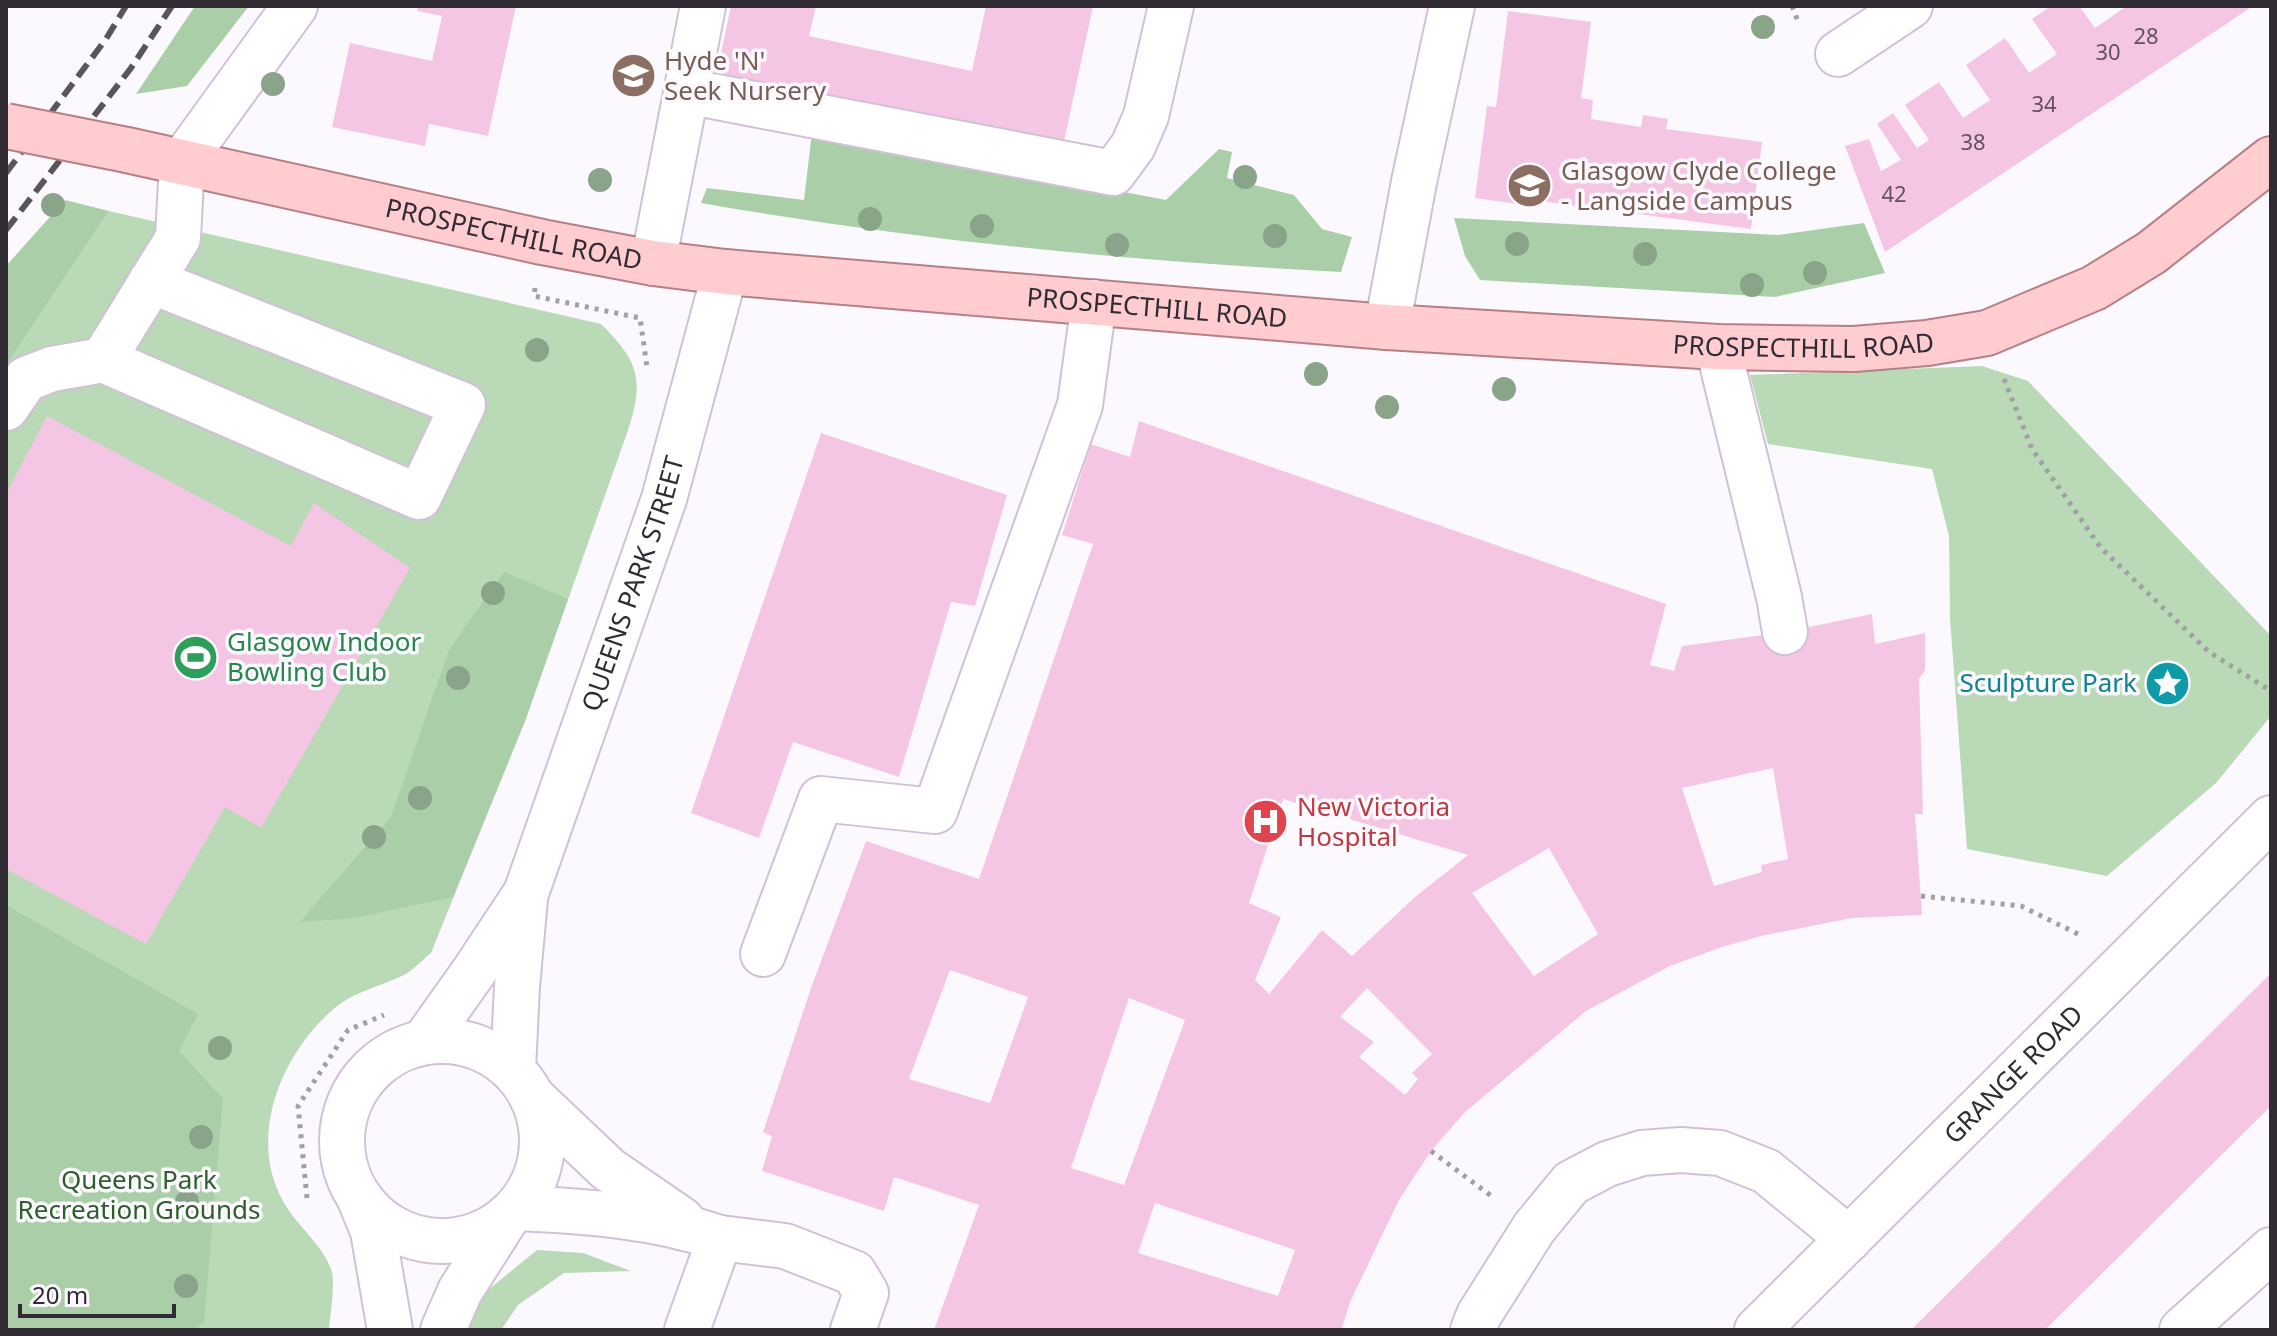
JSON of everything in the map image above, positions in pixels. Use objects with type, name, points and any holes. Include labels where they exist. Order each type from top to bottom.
[{"type":"main road","name":"PROSPECTHILL ROAD","points":[[6,126],[542,242],[653,263],[725,272],[1387,327],[1718,347],[1854,349],[1927,343],[1987,333],[2094,288],[2151,253],[2271,159]]},
{"type":"street","points":[[103,360],[178,238],[182,162],[295,6]]},
{"type":"street","points":[[653,263],[703,6]]},
{"type":"street","points":[[686,91],[1113,173],[1133,146],[1146,116],[1171,6]]},
{"type":"street","points":[[1387,327],[1452,6]]},
{"type":"street","points":[[1838,54],[1910,6]]},
{"type":"street","name":"QUEENS PARK STREET","points":[[523,1084],[517,986],[526,893],[664,499],[725,272]]},
{"type":"street","points":[[6,408],[26,379],[52,369],[103,360],[419,497],[463,405],[151,281]]},
{"type":"street","points":[[763,954],[821,799],[935,811],[1080,405],[1094,302]]},
{"type":"street","points":[[1718,347],[1785,632]]},
{"type":"street","name":"GRANGE ROAD","points":[[1757,1330],[2271,818]]},
{"type":"street","name":"QUEENS PARK STREET","points":[[424,1042],[526,893]]},
{"type":"street","points":[[390,1330],[373,1231],[344,1167],[341,1134],[349,1101],[367,1073],[393,1053],[424,1042],[456,1042],[487,1052],[608,1169],[708,1234]]},
{"type":"street","points":[[443,1330],[460,1291],[528,1192],[540,1161],[541,1128],[523,1084]]},
{"type":"street","points":[[1473,1330],[1479,1315],[1534,1228],[1571,1183],[1607,1164],[1642,1153],[1681,1150],[1720,1153],[1766,1171],[1849,1239]]},
{"type":"street","points":[[359,1197],[382,1221],[412,1236],[445,1241],[478,1234],[512,1212],[610,1213],[708,1234],[785,1246],[854,1273],[866,1293],[853,1330]]},
{"type":"street","points":[[687,1330],[708,1234]]},
{"type":"street","points":[[2182,1330],[2271,1250]]},
{"type":"path","points":[[542,242],[534,296],[640,318],[649,381]]},
{"type":"path","points":[[1987,333],[2032,449],[2101,548],[2209,652],[2271,691]]},
{"type":"path","points":[[1921,896],[2021,906],[2130,959]]},
{"type":"path","points":[[307,1198],[298,1106],[348,1030],[387,1013]]},
{"type":"path","points":[[1431,1151],[1534,1228]]},
{"type":"green space","points":[[195,6],[249,6],[187,86],[136,94]]},
{"type":"green space","points":[[812,132],[1166,200],[1219,149],[1232,152],[1227,178],[1294,195],[1322,229],[1352,237],[1341,272],[1180,262],[1020,247],[860,228],[701,203],[707,188],[804,200]]},
{"type":"green space","points":[[65,200],[109,211],[6,366],[6,266]]},
{"type":"green space","name":"Queens Park Recreation Grounds","points":[[109,211],[601,324],[625,351],[636,375],[632,418],[525,721],[431,953],[406,974],[359,993],[336,1007],[298,1049],[274,1101],[269,1129],[269,1157],[275,1184],[288,1209],[323,1253],[331,1269],[333,1290],[329,1330],[6,1330],[6,366]]},
{"type":"green space","points":[[1454,218],[1778,235],[1864,223],[1885,273],[1775,297],[1480,280],[1465,256]]},
{"type":"green space","points":[[1982,366],[2028,381],[2271,636],[2271,716],[2216,783],[2107,876],[1967,849],[1950,618],[1949,536],[1932,469],[1768,444],[1750,375]]},
{"type":"green space","points":[[504,572],[568,599],[525,721],[453,897],[354,918],[300,922],[391,817],[449,650]]},
{"type":"green space","name":"Queens Park Recreation Grounds","points":[[6,905],[198,1014],[179,1051],[223,1099],[204,1322],[193,1330],[6,1330]]},
{"type":"green space","points":[[537,1250],[583,1253],[631,1271],[564,1273],[518,1305],[501,1330],[464,1330],[477,1299]]},
{"type":"building","points":[[418,6],[516,6],[488,136],[429,124],[425,146],[332,127],[350,43],[432,61],[442,16],[417,11]]},
{"type":"building","points":[[731,6],[816,6],[809,36],[972,71],[986,6],[1093,6],[1062,151],[716,77]]},
{"type":"building","points":[[2051,6],[2079,6],[2095,28],[2124,8],[2122,6],[2253,6],[1885,252],[1845,146],[1869,139],[1881,171],[1901,160],[1877,124],[1893,113],[1917,148],[1929,140],[1905,105],[1939,82],[1963,118],[1990,100],[1966,65],[2005,38],[2029,73],[2057,54],[2032,19]]},
{"type":"building","points":[[1508,11],[1591,22],[1581,98],[1593,100],[1591,119],[1641,127],[1643,115],[1668,119],[1666,129],[1762,142],[1751,229],[1532,200],[1531,206],[1475,198],[1487,106],[1496,107]]},
{"type":"building","points":[[47,416],[291,546],[314,503],[410,568],[261,828],[225,807],[146,944],[6,869],[6,494]]},
{"type":"building","name":"New Victoria Hospital","points":[[1139,421],[1666,604],[1650,665],[1674,671],[1682,646],[1785,632],[1872,614],[1875,644],[1925,633],[1925,670],[1919,679],[1923,814],[1915,814],[1922,915],[1852,918],[1722,947],[1670,966],[1586,1011],[1465,1112],[1431,1151],[1399,1200],[1351,1300],[1341,1330],[934,1330],[979,1205],[894,1177],[884,1211],[762,1171],[772,1136],[763,1132],[811,988],[866,841],[979,879],[1093,544],[1062,535],[1091,444],[1130,457]],"holes":[[[1773,768],[1788,859],[1761,865],[1762,872],[1714,886],[1682,788]],[[1283,799],[1468,855],[1415,897],[1352,956],[1322,930],[1269,994],[1255,980],[1281,917],[1249,903]],[[1549,848],[1598,934],[1534,976],[1472,893]],[[950,970],[1028,997],[990,1103],[909,1079]],[[1367,988],[1432,1054],[1412,1073],[1418,1079],[1405,1095],[1359,1057],[1374,1042],[1340,1017]],[[1129,998],[1185,1020],[1124,1185],[1071,1168]],[[1155,1203],[1295,1250],[1278,1296],[1138,1253]]]},
{"type":"building","points":[[821,433],[1007,495],[975,606],[951,602],[899,777],[793,742],[759,838],[691,813]]},
{"type":"building","points":[[2271,973],[2271,1106],[2045,1330],[1911,1330]]},
{"type":"railway","points":[[6,173],[106,39],[126,6]]},
{"type":"railway","points":[[6,230],[131,68],[172,6]]},
{"type":"place","name":"Hyde 'N' Seek Nursery","points":[[633,76]]},
{"type":"place","name":"Glasgow Clyde College - Langside Campus","points":[[1530,186]]},
{"type":"place","name":"Glasgow Indoor Bowling Club","points":[[196,657]]},
{"type":"place","name":"Sculpture Park","points":[[2168,683]]},
{"type":"place","name":"New Victoria Hospital","points":[[1266,822]]}]
